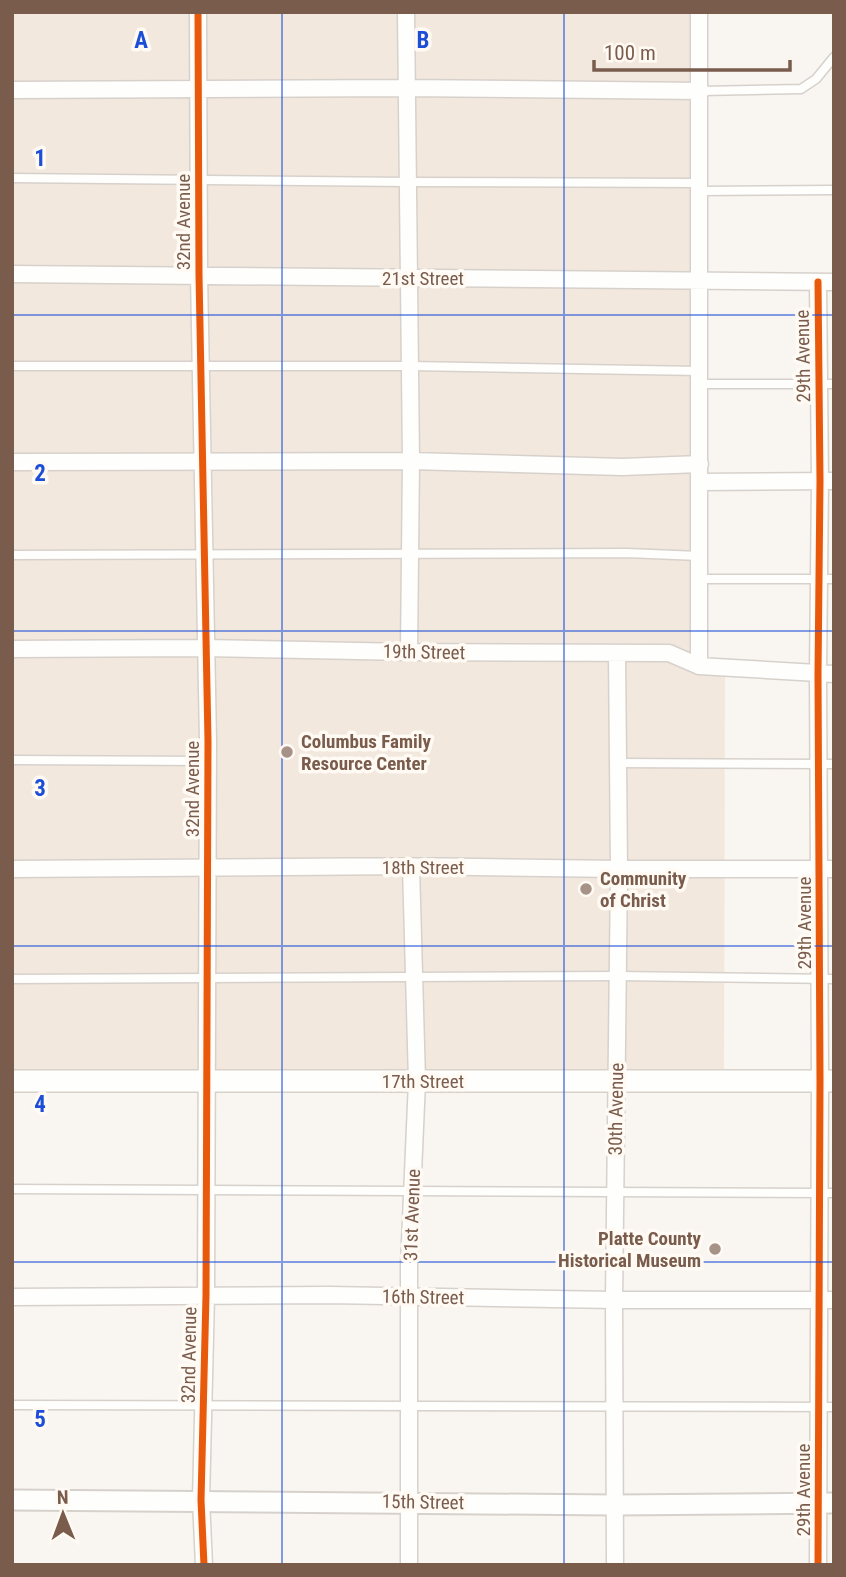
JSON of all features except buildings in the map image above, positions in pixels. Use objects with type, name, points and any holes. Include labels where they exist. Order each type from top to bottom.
[{"type":"main road","name":"17th Street","points":[[12,1081],[827,1081]]},
{"type":"street","name":"32nd Avenue","points":[[198,12],[200,366],[208,761],[205,1404],[201,1500],[205,1565]]},
{"type":"street","points":[[406,12],[412,553],[409,652]]},
{"type":"street","points":[[699,12],[699,666]]},
{"type":"street","points":[[12,90],[406,88],[701,91]]},
{"type":"street","name":"21st Street","points":[[12,274],[826,282]]},
{"type":"street","name":"29th Avenue","points":[[818,1565],[826,1503],[826,282]]},
{"type":"street","points":[[12,461],[411,461],[622,467],[700,464]]},
{"type":"street","points":[[700,482],[827,481]]},
{"type":"street","name":"19th Street","points":[[12,649],[205,648],[669,653],[699,666],[826,674]]},
{"type":"street","name":"30th Avenue","points":[[615,1565],[614,1300],[619,869],[617,654]]},
{"type":"street","name":"18th Street","points":[[12,869],[411,866],[826,869]]},
{"type":"street","name":"31st Avenue","points":[[409,1565],[409,1297],[417,1081],[411,866]]},
{"type":"street","name":"16th Street","points":[[12,1297],[206,1295],[826,1300]]},
{"type":"street","name":"15th Street","points":[[12,1500],[614,1505],[826,1503]]},
{"type":"lane","points":[[701,91],[801,89],[816,79],[834,57]]},
{"type":"lane","points":[[12,178],[834,190]]},
{"type":"lane","points":[[12,366],[410,366],[826,384]]},
{"type":"lane","points":[[12,555],[412,553],[699,556]]},
{"type":"lane","points":[[699,579],[827,579]]},
{"type":"lane","points":[[12,760],[208,761]]},
{"type":"lane","points":[[619,763],[826,764]]},
{"type":"lane","points":[[12,979],[414,976],[827,979]]},
{"type":"lane","points":[[12,1189],[827,1193]]},
{"type":"lane","points":[[12,1405],[826,1407]]},
{"type":"shaded area","points":[[12,12],[699,12],[699,666],[725,668],[724,1081],[12,1081]]},
{"type":"cycle path","points":[[198,12],[199,275],[208,741],[206,1295],[201,1500],[204,1565]]},
{"type":"cycle path","points":[[818,282],[818,1565]]},
{"type":"place","name":"Columbus Family Resource Center","points":[[287,752]]},
{"type":"place","name":"Community of Christ","points":[[586,889]]},
{"type":"place","name":"Platte County Historical Museum","points":[[715,1249]]}]
